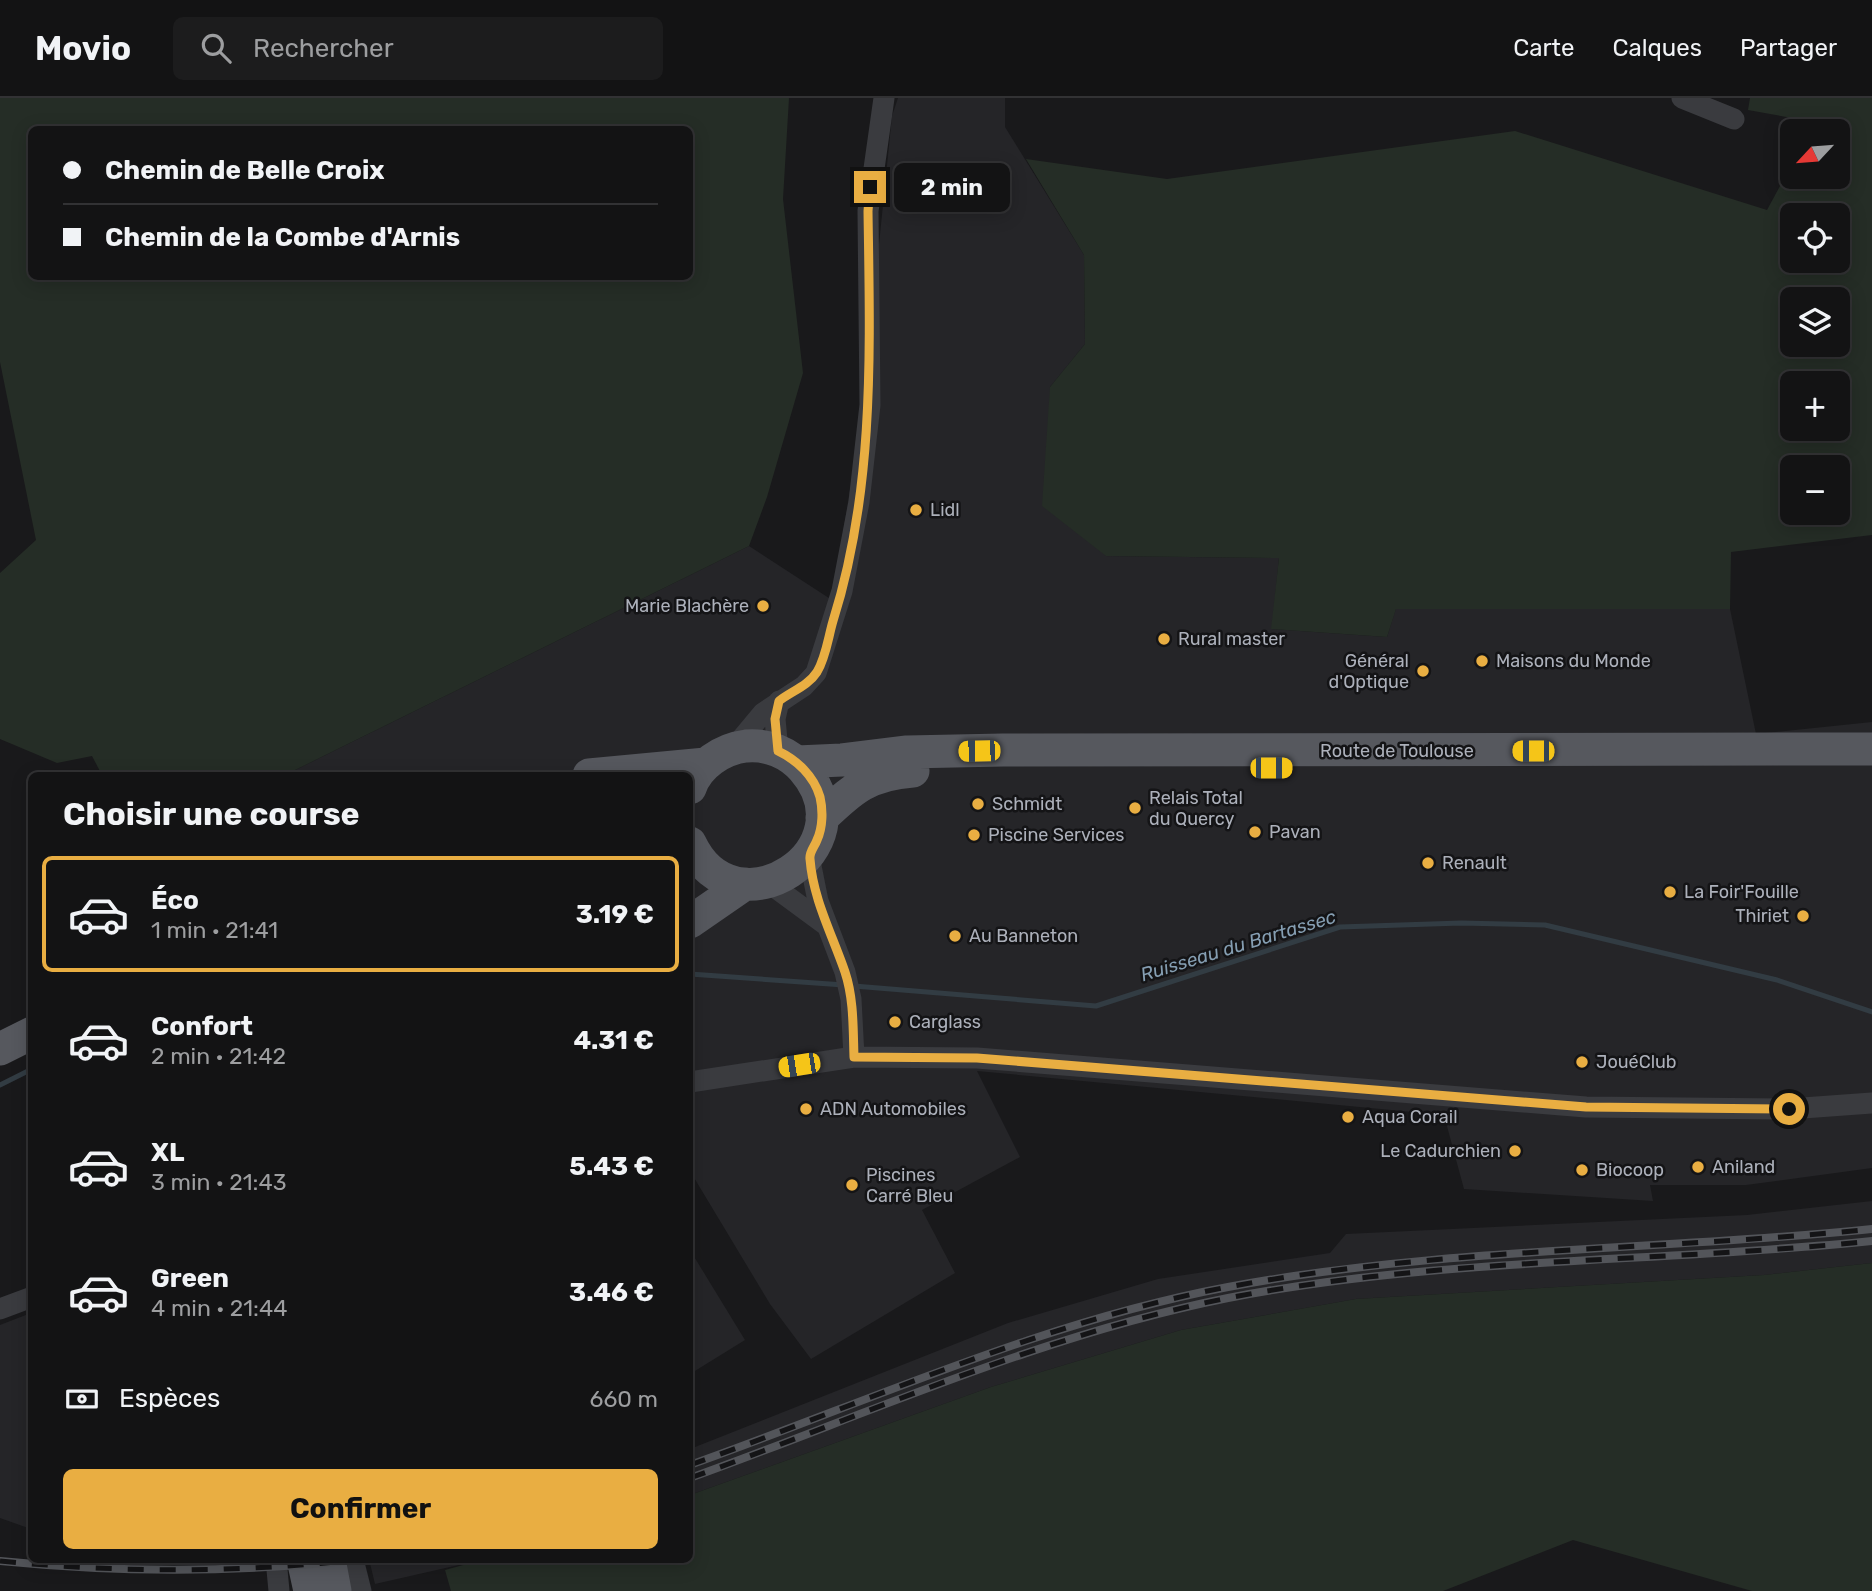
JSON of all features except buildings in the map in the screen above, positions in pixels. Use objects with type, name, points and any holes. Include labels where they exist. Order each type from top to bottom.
[{"type":"main road","name":"Route de Toulouse","points":[[634,772],[709,767],[755,746],[787,756],[842,760],[907,752],[1003,750],[1872,749]]},
{"type":"main road","points":[[693,920],[757,883],[792,872],[809,856],[818,838],[822,818],[820,797],[811,778],[787,756]]},
{"type":"main road","name":"Route de Toulouse","points":[[822,818],[854,787],[887,772],[953,768],[1872,765]]},
{"type":"main road","points":[[693,852],[704,865],[723,878],[757,883]]},
{"type":"main road","points":[[0,1049],[28,1035]]},
{"type":"main road","points":[[304,1563],[310,1591]]},
{"type":"main road","points":[[330,1563],[335,1591]]},
{"type":"street","points":[[709,767],[763,713],[804,686],[816,673],[842,591],[859,502],[870,405],[868,211],[884,98]]},
{"type":"street","points":[[1682,98],[1734,118]]},
{"type":"street","points":[[779,701],[775,719],[787,756]]},
{"type":"street","points":[[809,856],[826,925],[845,972],[851,999],[854,1057]]},
{"type":"street","points":[[757,883],[826,925]]},
{"type":"street","points":[[693,1082],[854,1057],[977,1058],[1586,1107],[1789,1109],[1872,1102]]},
{"type":"street","points":[[0,1309],[28,1298]]},
{"type":"street","points":[[276,1563],[279,1591]]},
{"type":"street","points":[[354,1563],[360,1591]]},
{"type":"shaded area","points":[[0,98],[789,98],[783,199],[803,373],[767,497],[749,546],[291,772],[100,772],[92,756],[57,763],[0,739],[0,573],[36,540],[0,362]]},
{"type":"shaded area","points":[[898,98],[1005,98],[1005,127],[1084,255],[1085,344],[1050,387],[1106,556],[1279,558],[1272,629],[1387,637],[1396,608],[1730,609],[1756,734],[1872,722],[1872,1168],[1746,1185],[1650,1185],[1653,1201],[1464,1189],[1444,1115],[977,1071],[1020,1157],[922,1210],[955,1273],[811,1359],[770,1304],[693,1176],[693,772],[291,772],[749,546],[832,600],[861,422],[892,116]]},
{"type":"shaded area","points":[[1750,98],[1872,98],[1872,535],[1731,552],[1730,609],[1396,609],[1387,637],[1271,629],[1279,558],[1106,556],[1042,506],[1050,387],[1085,344],[1084,255],[1026,159],[1167,179],[1515,131],[1767,210],[1780,186],[1780,189],[1850,189],[1850,119],[1798,119],[1748,110]]},
{"type":"shaded area","points":[[1872,1201],[1872,1263],[1764,1275],[1356,1299],[1181,1330],[991,1387],[693,1494],[693,1448],[1008,1323],[1158,1279],[1330,1253],[1346,1234],[1747,1215]]},
{"type":"shaded area","points":[[693,1255],[745,1340],[693,1372]]},
{"type":"shaded area","points":[[1872,1263],[1872,1591],[1752,1591],[1573,1540],[1443,1591],[451,1591],[445,1570],[470,1563],[693,1563],[693,1494],[991,1387],[1181,1330],[1356,1299],[1764,1275]]},
{"type":"shaded area","points":[[28,1314],[28,1528],[0,1518],[0,1325]]},
{"type":"shaded area","points":[[370,1563],[467,1563],[375,1584]]},
{"type":"waterway","name":"Ruisseau du Bartassec","points":[[854,986],[1096,1006],[1340,927],[1461,923],[1545,925],[1777,980],[1872,1012]]},
{"type":"waterway","name":"Ruisseau du Bartassec","points":[[693,974],[844,985]]},
{"type":"waterway","name":"Ruisseau du Bartassec","points":[[0,1085],[28,1071]]},
{"type":"railway","points":[[693,1464],[1023,1342],[1158,1302],[1228,1287],[1388,1264],[1872,1229]]},
{"type":"railway","points":[[693,1477],[1023,1354],[1158,1314],[1228,1298],[1388,1275],[1872,1241]]},
{"type":"railway","points":[[0,1561],[91,1568],[181,1570],[326,1563]]},
{"type":"place","name":"Lidl","points":[[916,510]]},
{"type":"place","name":"Marie Blachère","points":[[763,606]]},
{"type":"place","name":"Rural master","points":[[1164,639]]},
{"type":"place","name":"Maisons du Monde","points":[[1482,661]]},
{"type":"place","name":"Général d'Optique","points":[[1423,671]]},
{"type":"place","name":"Schmidt","points":[[978,804]]},
{"type":"place","name":"Relais Total du Quercy","points":[[1135,808]]},
{"type":"place","name":"Pavan","points":[[1255,832]]},
{"type":"place","name":"Piscine Services","points":[[974,835]]},
{"type":"place","name":"Renault","points":[[1428,863]]},
{"type":"place","name":"La Foir'Fouille","points":[[1670,892]]},
{"type":"place","name":"Thiriet","points":[[1803,916]]},
{"type":"place","name":"Au Banneton","points":[[955,936]]},
{"type":"place","name":"Carglass","points":[[895,1022]]},
{"type":"place","name":"JouéClub","points":[[1582,1062]]},
{"type":"place","name":"ADN Automobiles","points":[[806,1109]]},
{"type":"place","name":"Aqua Corail","points":[[1348,1117]]},
{"type":"place","name":"Le Cadurchien","points":[[1515,1151]]},
{"type":"place","name":"Aniland","points":[[1698,1167]]},
{"type":"place","name":"Biocoop","points":[[1582,1170]]},
{"type":"place","name":"Piscines Carré Bleu","points":[[852,1185]]},
{"type":"route","points":[[870,187],[870,405],[859,502],[842,591],[822,659],[816,673],[804,686],[779,701],[775,719],[778,751],[797,762],[811,778],[820,797],[822,818],[818,838],[809,856],[818,901],[845,972],[851,999],[854,1057],[977,1058],[1586,1107],[1789,1109]]}]
